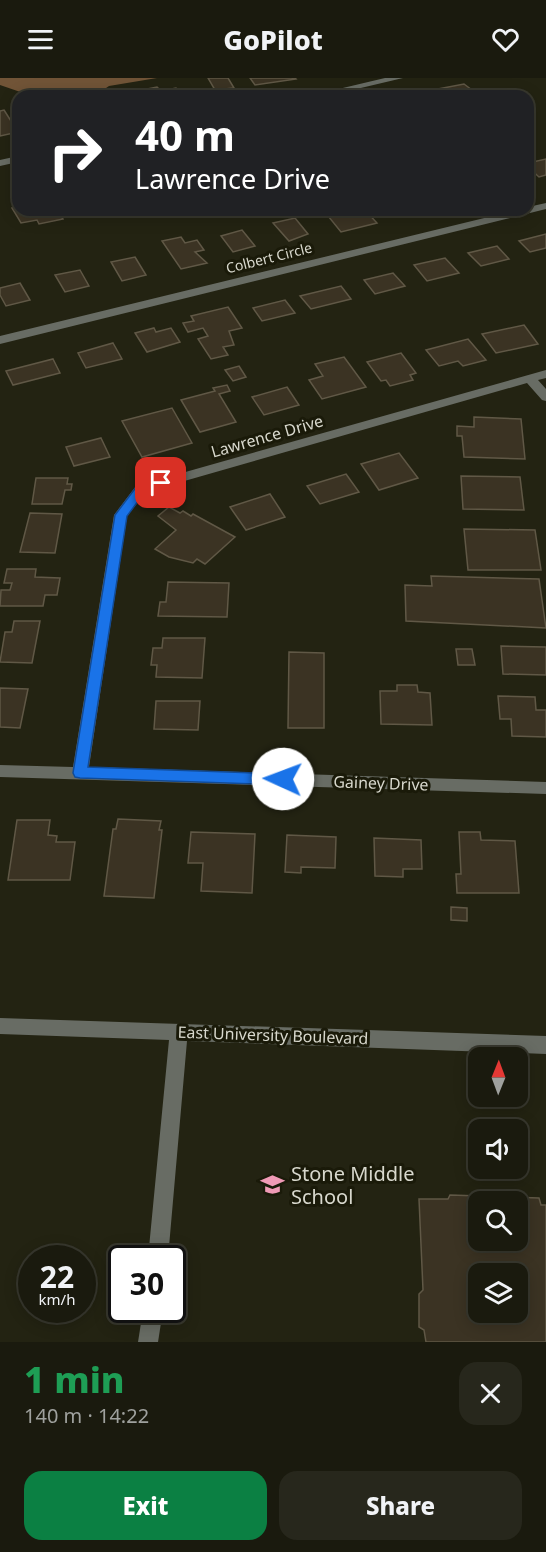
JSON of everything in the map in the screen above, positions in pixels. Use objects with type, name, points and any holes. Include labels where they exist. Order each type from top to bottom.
[{"type":"street","points":[[342,90],[398,78]]},
{"type":"street","name":"Colbert Circle","points":[[0,340],[505,216]]},
{"type":"street","name":"Lawrence Drive","points":[[80,773],[121,515],[141,489],[546,374]]},
{"type":"street","points":[[530,379],[546,397]]},
{"type":"street","name":"Gainey Drive","points":[[0,771],[546,788]]},
{"type":"street","name":"East University Boulevard","points":[[0,1026],[546,1044]]},
{"type":"street","points":[[159,1245],[179,1032]]},
{"type":"street","points":[[148,1342],[151,1323]]},
{"type":"shaded area","points":[[0,78],[157,78],[109,86],[103,90],[15,90],[0,85]]},
{"type":"building","points":[[208,78],[228,78],[234,88],[215,90]]},
{"type":"building","points":[[250,78],[295,78],[296,79],[255,85]]},
{"type":"building","points":[[464,84],[472,90],[439,90]]},
{"type":"building","points":[[157,87],[160,90],[142,90]]},
{"type":"building","points":[[4,110],[12,123],[12,133],[0,136],[0,111]]},
{"type":"building","points":[[546,159],[546,175],[539,177],[534,172],[534,162]]},
{"type":"building","points":[[17,216],[61,216],[63,219],[39,224],[37,220],[21,223]]},
{"type":"building","points":[[328,216],[371,216],[377,223],[341,232]]},
{"type":"building","points":[[295,218],[308,234],[289,241],[273,223]]},
{"type":"building","points":[[242,230],[255,246],[233,252],[221,236]]},
{"type":"building","points":[[546,234],[546,248],[530,252],[519,241]]},
{"type":"building","points":[[181,237],[185,243],[197,240],[204,250],[195,252],[207,263],[181,269],[162,241]]},
{"type":"building","points":[[497,246],[509,259],[481,266],[468,253]]},
{"type":"building","points":[[135,257],[146,275],[122,281],[111,262]]},
{"type":"building","points":[[445,258],[459,273],[427,281],[414,265]]},
{"type":"building","points":[[80,270],[89,286],[65,292],[55,275]]},
{"type":"building","points":[[393,273],[405,286],[375,294],[364,280]]},
{"type":"building","points":[[20,283],[30,300],[6,306],[0,295],[0,288]]},
{"type":"building","points":[[341,286],[351,299],[311,309],[300,296]]},
{"type":"building","points":[[285,300],[295,313],[262,321],[253,308]]},
{"type":"building","points":[[228,307],[242,328],[229,331],[234,345],[223,347],[228,355],[211,359],[198,339],[208,336],[203,328],[188,332],[183,323],[194,321],[191,316]]},
{"type":"building","points":[[524,325],[538,344],[496,353],[482,334]]},
{"type":"building","points":[[154,328],[156,332],[171,328],[180,342],[147,352],[135,333]]},
{"type":"building","points":[[468,339],[486,360],[463,366],[458,361],[439,366],[426,350]]},
{"type":"building","points":[[113,343],[122,359],[86,368],[78,353]]},
{"type":"building","points":[[401,353],[416,373],[410,375],[413,380],[390,386],[386,380],[381,381],[367,362]]},
{"type":"building","points":[[344,357],[366,387],[322,399],[309,380],[323,376],[315,364]]},
{"type":"building","points":[[53,359],[60,373],[13,385],[6,371]]},
{"type":"building","points":[[239,366],[246,377],[233,381],[225,370]]},
{"type":"building","points":[[227,385],[230,391],[219,394],[236,422],[200,432],[181,400],[215,391],[213,388]]},
{"type":"building","points":[[287,387],[299,405],[264,415],[252,397]]},
{"type":"building","points":[[172,408],[192,443],[142,457],[122,421]]},
{"type":"building","points":[[474,417],[521,419],[525,459],[464,457],[462,436],[457,436],[457,426],[474,427]]},
{"type":"building","points":[[101,438],[110,457],[74,466],[66,447]]},
{"type":"building","points":[[399,453],[418,478],[379,490],[361,464]]},
{"type":"building","points":[[346,474],[359,492],[320,504],[307,486]]},
{"type":"building","points":[[461,476],[520,477],[524,510],[463,509]]},
{"type":"building","points":[[36,478],[68,478],[67,484],[72,484],[71,490],[65,490],[62,504],[32,504]]},
{"type":"building","points":[[270,494],[285,517],[246,530],[230,507]]},
{"type":"building","points":[[169,507],[180,513],[183,511],[191,516],[193,514],[235,537],[205,564],[197,559],[193,563],[169,557],[155,549],[176,530],[158,516]]},
{"type":"building","points":[[30,513],[62,514],[55,553],[20,552]]},
{"type":"building","points":[[464,529],[535,530],[541,570],[468,570]]},
{"type":"building","points":[[7,569],[36,569],[35,577],[60,578],[57,595],[45,595],[43,606],[0,606],[1,590],[10,590],[12,583],[4,583]]},
{"type":"building","points":[[431,576],[539,579],[546,628],[406,621],[405,585],[432,586]]},
{"type":"building","points":[[168,582],[229,583],[227,617],[158,616],[160,602],[166,602]]},
{"type":"building","points":[[14,621],[40,621],[32,663],[0,662],[5,632],[12,632]]},
{"type":"building","points":[[163,638],[205,638],[202,678],[156,677],[157,665],[151,665],[153,648],[162,648]]},
{"type":"building","points":[[501,646],[546,647],[546,675],[503,674]]},
{"type":"building","points":[[456,649],[472,649],[475,665],[458,665]]},
{"type":"building","points":[[289,652],[324,653],[324,728],[288,728]]},
{"type":"building","points":[[397,685],[417,685],[418,692],[430,693],[432,725],[381,724],[380,691],[397,691]]},
{"type":"building","points":[[0,688],[28,689],[20,728],[0,727]]},
{"type":"building","points":[[498,696],[535,697],[536,710],[546,710],[546,737],[512,736],[511,719],[500,719]]},
{"type":"building","points":[[156,701],[200,701],[198,730],[154,729]]},
{"type":"building","points":[[118,819],[161,821],[159,830],[162,830],[154,898],[104,896],[113,829],[116,829]]},
{"type":"building","points":[[17,820],[50,820],[48,835],[57,836],[56,842],[75,842],[70,880],[8,880]]},
{"type":"building","points":[[191,832],[255,834],[252,893],[201,891],[203,863],[188,863]]},
{"type":"building","points":[[459,832],[480,832],[481,840],[515,841],[519,893],[457,893],[456,874],[461,874]]},
{"type":"building","points":[[287,835],[336,837],[335,868],[301,867],[301,873],[285,872]]},
{"type":"building","points":[[374,838],[421,840],[422,869],[403,869],[403,877],[375,876]]},
{"type":"building","points":[[451,907],[467,908],[467,921],[451,920]]},
{"type":"building","points":[[450,1195],[468,1196],[468,1251],[528,1251],[528,1198],[539,1198],[541,1205],[546,1205],[546,1342],[426,1342],[424,1330],[419,1327],[419,1294],[423,1290],[419,1199],[448,1199]]},
{"type":"place","name":"Stone Middle School","points":[[273,1185]]},
{"type":"route","points":[[161,483],[141,489],[121,515],[80,773],[283,779]]}]
